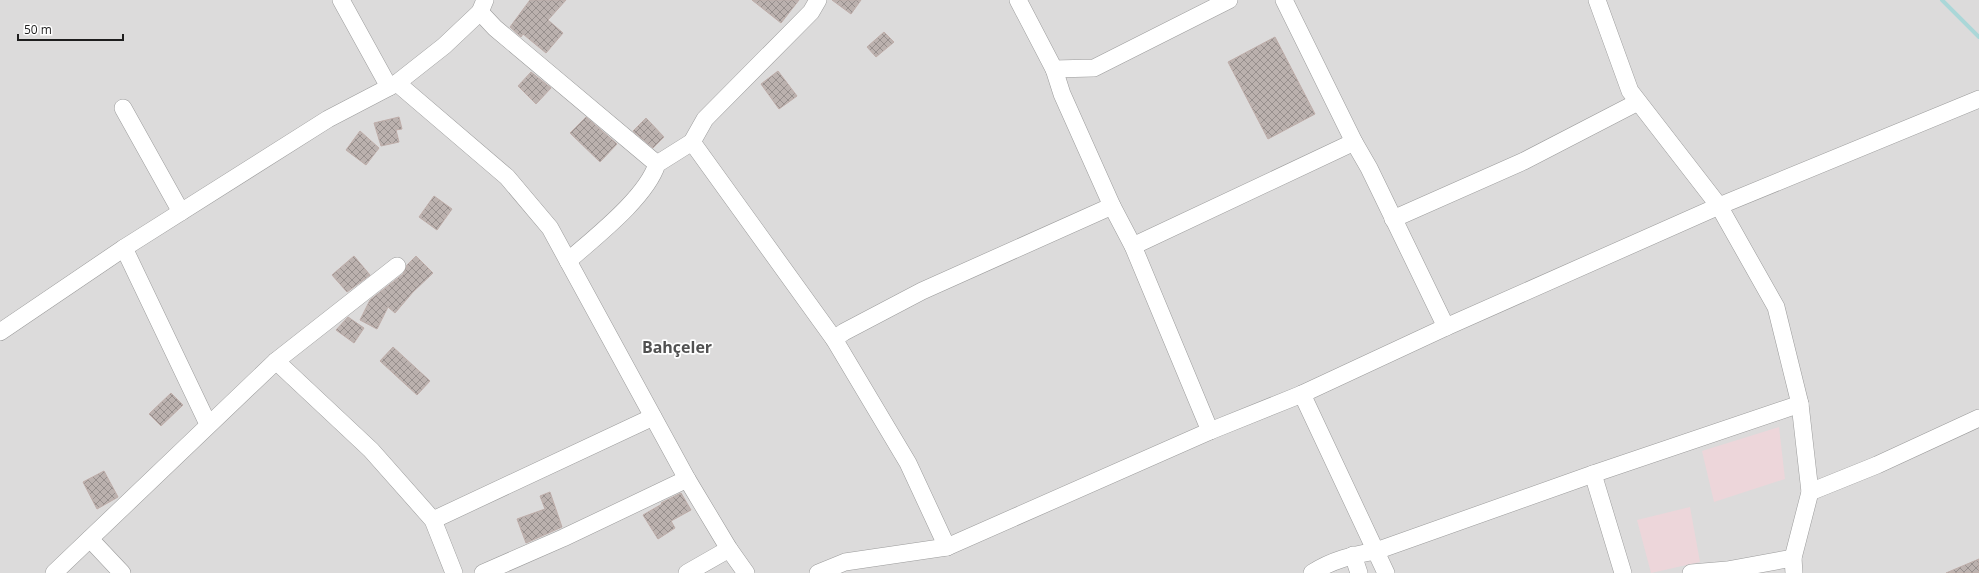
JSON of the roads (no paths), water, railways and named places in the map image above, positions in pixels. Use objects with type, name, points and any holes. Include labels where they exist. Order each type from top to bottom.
[{"type":"street","points":[[341,0],[393,85],[507,177],[550,228],[687,479],[729,549],[746,573]]},
{"type":"street","points":[[568,261],[635,200],[654,173],[657,164],[692,142],[705,119],[811,12],[818,0]]},
{"type":"street","points":[[1018,0],[1054,69],[1062,94],[1112,206],[1133,246],[1210,431]]},
{"type":"street","points":[[1054,69],[1094,68],[1229,0]]},
{"type":"street","points":[[1284,0],[1354,142],[1369,168],[1446,327]]},
{"type":"street","points":[[1597,0],[1630,91],[1719,206],[1776,307],[1800,404],[1810,492],[1793,566],[1691,573]]},
{"type":"street","points":[[0,332],[124,248],[328,119],[393,85],[444,46],[482,6],[495,28],[657,164]]},
{"type":"street","points":[[818,573],[845,562],[947,547],[1210,431],[1302,394],[1446,327],[1719,206],[1979,99]]},
{"type":"street","points":[[1393,219],[1524,161],[1638,102]]},
{"type":"street","points":[[123,108],[181,212]]},
{"type":"street","points":[[692,142],[834,339],[908,463],[947,547]]},
{"type":"street","points":[[1133,246],[1354,142]]},
{"type":"street","points":[[834,339],[844,332],[922,291],[1112,206]]},
{"type":"street","points":[[124,248],[208,424]]},
{"type":"street","points":[[54,573],[276,360],[397,266]]},
{"type":"street","points":[[276,360],[371,450],[433,520],[454,573]]},
{"type":"street","points":[[1302,394],[1386,573]]},
{"type":"street","points":[[1312,573],[1326,564],[1353,555],[1376,550],[1800,404]]},
{"type":"street","points":[[433,520],[654,418]]},
{"type":"street","points":[[1810,492],[1877,465],[1979,418]]},
{"type":"street","points":[[1594,474],[1623,573]]},
{"type":"street","points":[[482,573],[563,538],[687,479]]},
{"type":"street","points":[[90,539],[122,573]]},
{"type":"street","points":[[687,573],[729,549]]},
{"type":"street","points":[[1353,555],[1359,573]]},
{"type":"waterway","points":[[1942,0],[1979,37]]},
{"type":"district","name":"Bahçeler","points":[[677,347]]}]
